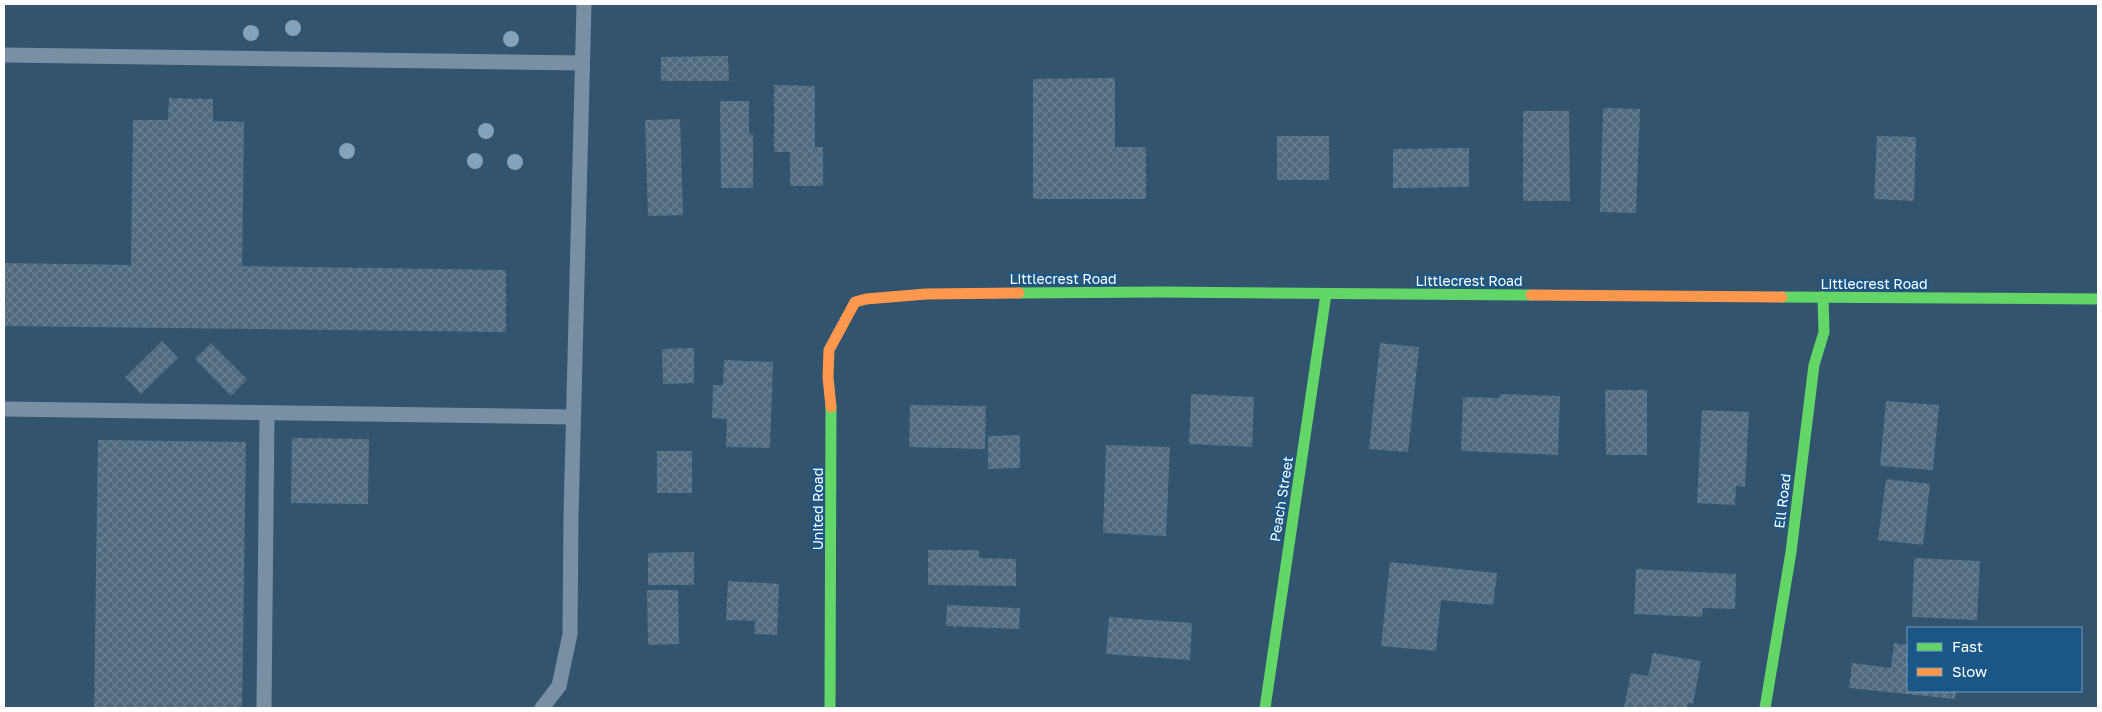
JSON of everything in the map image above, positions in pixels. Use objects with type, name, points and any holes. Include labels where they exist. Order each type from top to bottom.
[{"type":"street","name":"Littlecrest Road","points":[[847,316],[854,302],[926,294],[1159,292],[2098,299]]},
{"type":"street","name":"Peach Street","points":[[1265,708],[1326,294]]},
{"type":"street","name":"Ell Road","points":[[1765,708],[1791,552],[1814,365],[1824,332],[1823,298]]},
{"type":"street","name":"United Road","points":[[830,708],[832,420],[828,377],[829,350],[847,316]]},
{"type":"lane","points":[[542,708],[559,686],[570,634],[573,417],[584,4]]},
{"type":"lane","points":[[4,55],[582,63]]},
{"type":"lane","points":[[4,409],[573,417]]},
{"type":"lane","points":[[264,708],[267,413]]},
{"type":"building","points":[[728,56],[729,81],[661,81],[661,57]]},
{"type":"building","points":[[1115,78],[1115,147],[1146,147],[1146,199],[1033,199],[1033,79]]},
{"type":"building","points":[[774,85],[815,86],[815,147],[823,147],[823,186],[790,186],[790,152],[774,152]]},
{"type":"building","points":[[169,98],[213,99],[213,121],[244,122],[242,266],[506,270],[506,332],[4,326],[4,263],[131,265],[133,120],[168,120]]},
{"type":"building","points":[[720,101],[749,101],[749,134],[753,134],[753,188],[721,188]]},
{"type":"building","points":[[1603,108],[1640,109],[1636,213],[1600,212]]},
{"type":"building","points":[[1523,111],[1569,111],[1570,201],[1523,201]]},
{"type":"building","points":[[680,119],[683,215],[648,216],[645,120]]},
{"type":"building","points":[[1277,136],[1329,136],[1329,180],[1277,180]]},
{"type":"building","points":[[1877,136],[1916,137],[1914,201],[1874,199]]},
{"type":"building","points":[[1469,148],[1469,187],[1393,188],[1393,149]]},
{"type":"building","points":[[162,341],[178,358],[141,394],[125,377]]},
{"type":"building","points":[[211,343],[247,379],[231,396],[195,359]]},
{"type":"building","points":[[1380,343],[1419,347],[1408,452],[1369,449]]},
{"type":"building","points":[[694,348],[694,383],[663,384],[662,349]]},
{"type":"building","points":[[724,360],[773,362],[770,448],[726,447],[727,419],[712,418],[713,385],[723,385]]},
{"type":"building","points":[[1605,390],[1647,390],[1647,455],[1606,455]]},
{"type":"building","points":[[1191,394],[1254,397],[1252,447],[1189,444]]},
{"type":"building","points":[[1500,394],[1560,396],[1558,455],[1461,451],[1463,397],[1500,398]]},
{"type":"building","points":[[1886,401],[1939,405],[1933,470],[1880,466]]},
{"type":"building","points":[[910,405],[986,406],[985,449],[909,447]]},
{"type":"building","points":[[1702,410],[1749,412],[1745,487],[1736,486],[1735,505],[1697,503]]},
{"type":"building","points":[[1020,435],[1020,468],[988,469],[988,436]]},
{"type":"building","points":[[292,438],[369,439],[368,504],[291,503]]},
{"type":"building","points":[[98,440],[246,442],[242,708],[94,708]]},
{"type":"building","points":[[1106,445],[1170,447],[1166,536],[1103,533]]},
{"type":"building","points":[[657,451],[692,451],[692,493],[657,493]]},
{"type":"building","points":[[1886,479],[1930,484],[1923,545],[1878,540]]},
{"type":"building","points":[[928,550],[979,550],[979,558],[1016,559],[1016,586],[928,585]]},
{"type":"building","points":[[694,552],[694,585],[648,585],[648,553]]},
{"type":"building","points":[[1914,558],[1980,561],[1977,620],[1912,617]]},
{"type":"building","points":[[1390,562],[1497,573],[1493,605],[1441,600],[1436,651],[1381,646]]},
{"type":"building","points":[[1636,569],[1736,574],[1735,609],[1703,608],[1702,617],[1634,614]]},
{"type":"building","points":[[728,581],[779,584],[777,635],[754,634],[755,621],[726,620]]},
{"type":"building","points":[[647,590],[678,590],[679,644],[648,645]]},
{"type":"building","points":[[947,605],[1020,608],[1019,629],[946,626]]},
{"type":"building","points":[[1109,617],[1192,623],[1190,660],[1106,654]]},
{"type":"building","points":[[1894,643],[1907,645],[1907,692],[1956,692],[1955,699],[1849,688],[1852,663],[1891,668]]},
{"type":"building","points":[[1653,653],[1701,661],[1693,704],[1688,703],[1687,708],[1624,708],[1631,673],[1648,676]]},
{"type":"traffic: fast","points":[[1019,293],[1159,292],[1531,295]]},
{"type":"traffic: fast","points":[[1265,708],[1326,294]]},
{"type":"traffic: fast","points":[[1782,297],[2098,299]]},
{"type":"traffic: fast","points":[[1765,708],[1791,552],[1814,365],[1824,332],[1823,297]]},
{"type":"traffic: fast","points":[[830,708],[831,407]]},
{"type":"traffic: slow","points":[[831,407],[828,377],[829,350],[855,302],[866,299],[926,294],[1019,293]]},
{"type":"traffic: slow","points":[[1531,295],[1782,297]]}]
